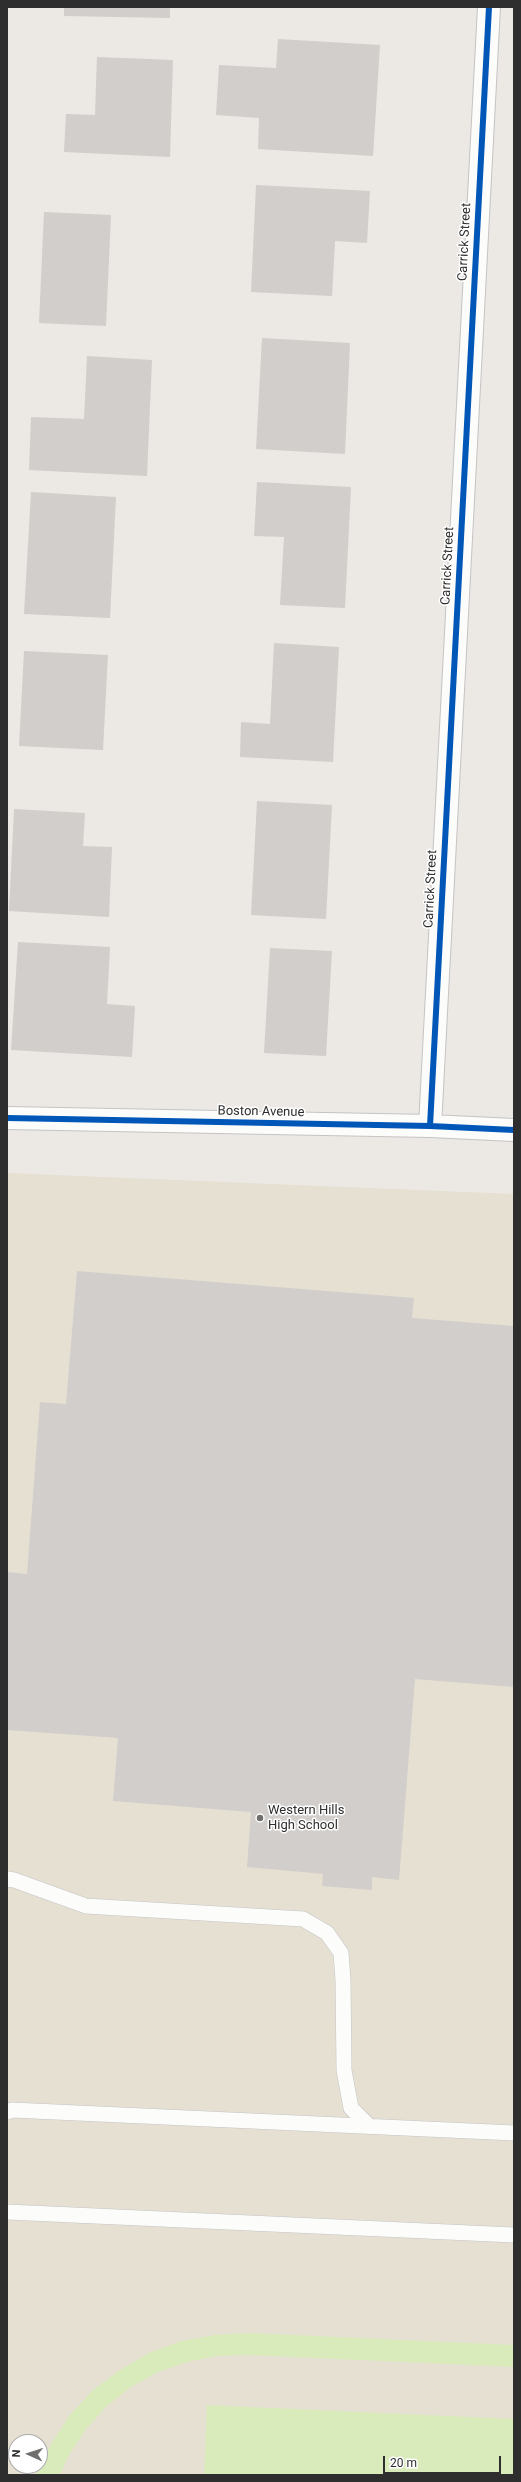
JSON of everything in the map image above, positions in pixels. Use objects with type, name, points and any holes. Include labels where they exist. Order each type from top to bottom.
[{"type":"street","name":"Carrick Street","points":[[430,1126],[488,7]]},
{"type":"street","name":"Boston Avenue","points":[[7,1118],[430,1126],[514,1130]]},
{"type":"lane","points":[[7,1879],[14,1880],[86,1906],[303,1919],[327,1933],[341,1953],[343,1980],[344,2070],[351,2108],[369,2126]]},
{"type":"lane","points":[[7,2112],[514,2133]]},
{"type":"lane","points":[[7,2212],[514,2236]]},
{"type":"shaded area","name":"Western Hills High School","points":[[7,1173],[514,1194],[514,2475],[7,2475]]},
{"type":"green space","points":[[249,2333],[514,2345],[514,2367],[248,2355],[217,2356],[187,2362],[158,2372],[131,2387],[107,2406],[86,2429],[69,2455],[60,2475],[36,2475],[48,2474],[48,2450],[51,2444],[69,2416],[93,2390],[120,2370],[149,2353],[181,2341],[215,2335]]},
{"type":"green space","points":[[207,2405],[514,2419],[514,2475],[204,2475]]},
{"type":"building","points":[[64,7],[170,7],[170,18],[64,16]]},
{"type":"building","points":[[278,39],[380,45],[373,156],[258,149],[259,118],[216,115],[219,65],[276,68]]},
{"type":"building","points":[[97,57],[173,60],[170,157],[64,152],[66,114],[95,115]]},
{"type":"building","points":[[256,185],[370,191],[367,243],[335,241],[332,296],[251,292]]},
{"type":"building","points":[[44,212],[111,215],[106,326],[39,323]]},
{"type":"building","points":[[262,338],[350,343],[345,454],[256,449]]},
{"type":"building","points":[[87,356],[152,360],[147,476],[29,470],[31,417],[84,419]]},
{"type":"building","points":[[257,482],[351,487],[345,608],[280,605],[284,537],[254,536]]},
{"type":"building","points":[[31,492],[116,497],[110,618],[24,614]]},
{"type":"building","points":[[274,643],[339,647],[333,762],[240,757],[241,722],[270,724]]},
{"type":"building","points":[[24,651],[108,655],[103,750],[19,746]]},
{"type":"building","points":[[257,801],[332,805],[326,919],[251,915]]},
{"type":"building","points":[[14,809],[85,813],[83,846],[112,847],[109,917],[9,911]]},
{"type":"building","points":[[18,942],[110,947],[107,1004],[135,1006],[132,1057],[11,1050]]},
{"type":"building","points":[[270,948],[332,951],[326,1056],[264,1053]]},
{"type":"building","points":[[77,1271],[414,1298],[412,1318],[514,1326],[514,1687],[415,1679],[399,1880],[372,1877],[372,1890],[322,1886],[323,1874],[247,1867],[251,1812],[113,1801],[118,1738],[7,1730],[7,1572],[27,1574],[40,1402],[66,1404]]},
{"type":"cycle path","points":[[430,1126],[489,7]]},
{"type":"cycle path","points":[[7,1118],[430,1126],[514,1130]]},
{"type":"place","name":"Western Hills High School","points":[[260,1818]]}]
